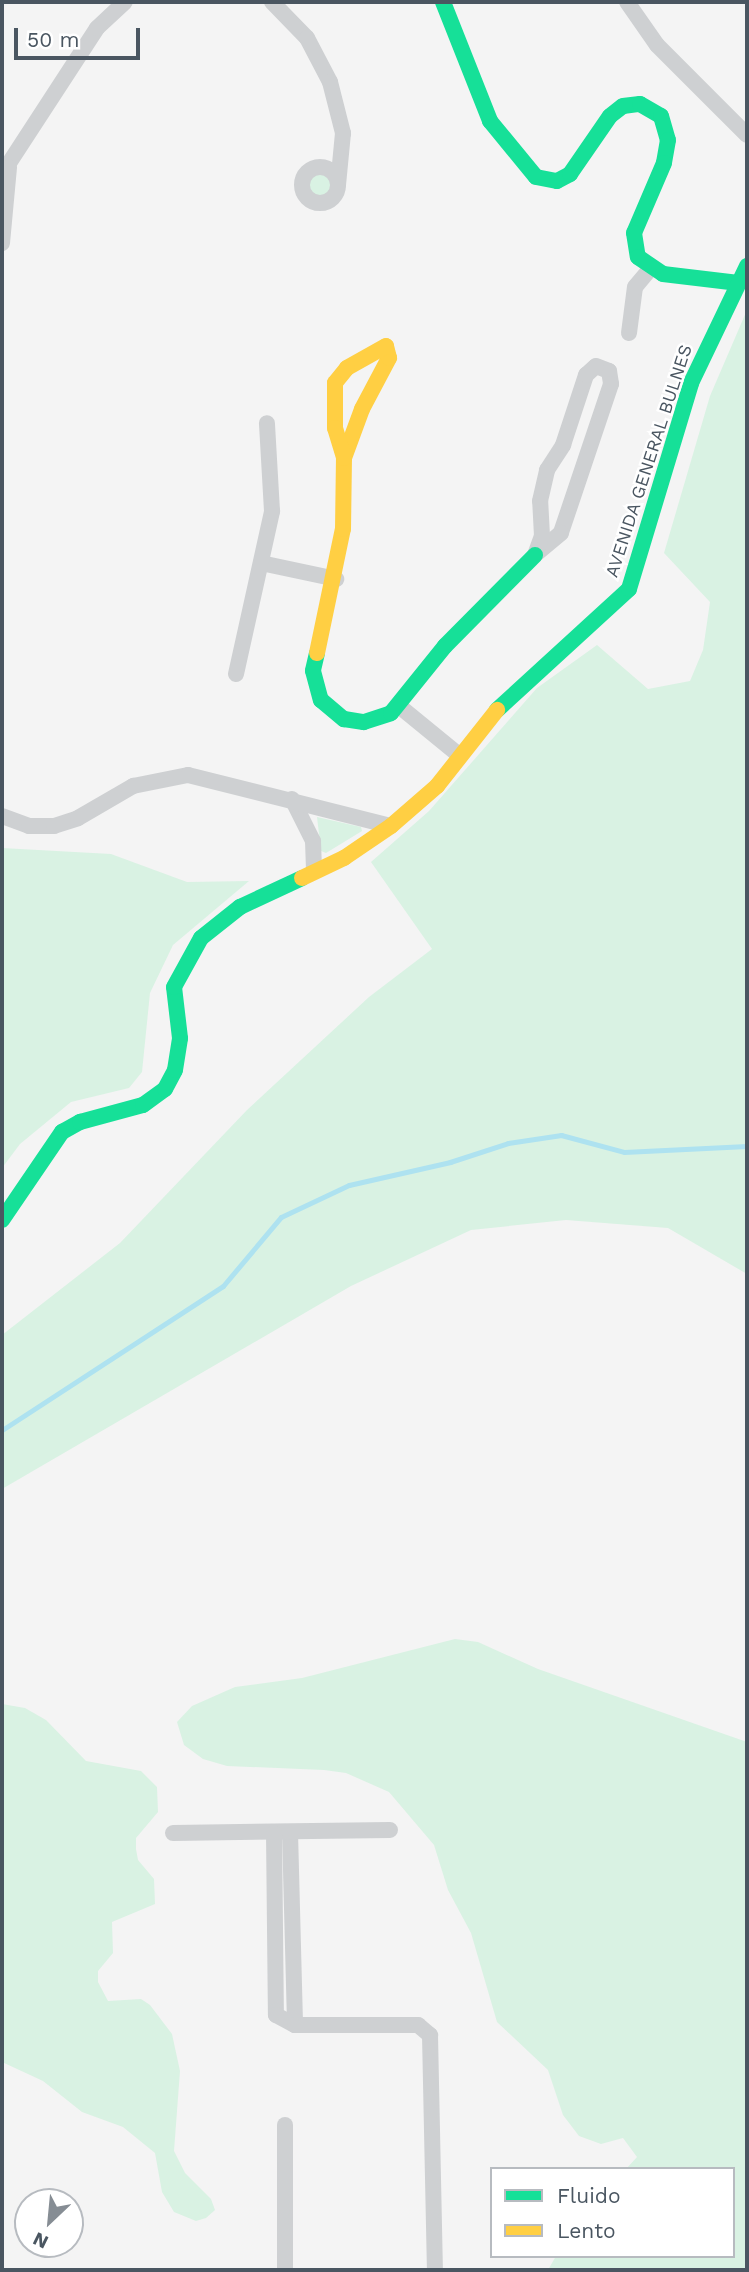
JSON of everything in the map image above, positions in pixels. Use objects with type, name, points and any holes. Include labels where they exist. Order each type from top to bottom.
[{"type":"street","points":[[2,243],[5,170],[97,28],[125,2]]},
{"type":"street","points":[[272,2],[296,24],[324,66],[339,109],[341,139],[338,185],[332,198],[312,201],[302,183],[309,171],[341,139]]},
{"type":"street","points":[[443,2],[480,101],[530,172],[550,181],[575,169],[615,110],[640,104],[661,116],[668,131],[664,163],[634,233],[638,257],[650,269],[691,279],[738,283]]},
{"type":"street","points":[[627,2],[657,45],[740,121],[747,135]]},
{"type":"street","points":[[309,171],[325,168],[334,174],[338,185]]},
{"type":"street","name":"AVENIDA GENERAL BULNES","points":[[2,1220],[62,1132],[80,1122],[143,1105],[165,1088],[175,1070],[180,1038],[174,987],[201,938],[240,907],[344,858],[391,826],[437,786],[503,702],[629,589],[691,383],[747,266]]},
{"type":"street","points":[[629,333],[635,287],[650,269]]},
{"type":"street","points":[[344,458],[362,409],[389,358],[386,346],[348,368],[335,383],[335,428],[344,458],[344,529],[336,579],[313,671],[317,691],[335,714],[354,722],[374,721],[399,706],[445,646],[561,533],[611,384],[610,371],[600,366],[586,375],[564,445],[547,470],[540,501],[542,536],[536,555]]},
{"type":"street","points":[[236,674],[261,563],[273,489],[267,423]]},
{"type":"street","points":[[261,563],[336,579]]},
{"type":"street","points":[[399,706],[460,756]]},
{"type":"street","points":[[2,816],[29,826],[54,826],[78,818],[132,786],[174,775],[217,779],[391,826]]},
{"type":"street","points":[[292,799],[313,841],[314,871]]},
{"type":"street","points":[[173,1833],[390,1830]]},
{"type":"street","points":[[282,1832],[295,2025],[413,2024],[430,2035],[435,2270]]},
{"type":"street","points":[[285,2125],[285,2270]]},
{"type":"green space","points":[[320,171],[330,175],[334,185],[330,195],[320,199],[310,195],[306,185],[310,175]]},
{"type":"green space","points":[[747,310],[747,1274],[668,1228],[566,1220],[471,1230],[351,1286],[2,1489],[2,1335],[120,1243],[247,1110],[369,997],[432,949],[371,862],[429,811],[537,688],[597,645],[648,689],[690,681],[703,650],[710,602],[664,553],[710,396]]},
{"type":"green space","points":[[317,817],[361,827],[362,831],[326,853],[321,851]]},
{"type":"green space","points":[[2,848],[111,854],[187,882],[249,881],[173,945],[150,993],[142,1072],[129,1088],[71,1102],[20,1144],[2,1168]]},
{"type":"green space","points":[[455,1639],[478,1642],[538,1669],[747,1742],[747,2270],[548,2270],[555,2258],[735,2258],[735,2167],[628,2167],[637,2157],[623,2138],[601,2144],[579,2136],[563,2115],[548,2070],[497,2022],[471,1933],[448,1890],[434,1845],[389,1792],[346,1773],[227,1766],[203,1759],[184,1745],[177,1722],[192,1706],[235,1687],[302,1678]]},
{"type":"green space","points":[[2,1704],[25,1708],[46,1720],[86,1761],[141,1771],[157,1787],[158,1812],[136,1838],[138,1860],[154,1879],[155,1904],[112,1922],[113,1953],[98,1971],[98,1982],[108,2001],[141,1999],[150,2005],[172,2034],[180,2071],[174,2151],[185,2173],[211,2199],[215,2210],[206,2218],[196,2221],[174,2212],[162,2192],[155,2153],[123,2127],[82,2112],[43,2081],[2,2062]]},
{"type":"waterway","points":[[2,1430],[223,1286],[281,1217],[349,1185],[450,1162],[508,1143],[561,1135],[624,1152],[747,1146]]},
{"type":"traffic: fast","points":[[443,2],[490,121],[536,177],[557,181],[570,174],[610,116],[623,106],[640,104],[661,116],[668,140],[664,163],[634,233],[638,257],[663,274],[738,283]]},
{"type":"traffic: fast","points":[[497,710],[629,589],[691,383],[747,266]]},
{"type":"traffic: fast","points":[[317,653],[313,671],[321,700],[344,719],[364,722],[391,713],[445,646],[535,555]]},
{"type":"traffic: fast","points":[[2,1220],[62,1132],[80,1122],[143,1105],[165,1089],[175,1070],[180,1038],[174,987],[201,938],[240,907],[302,878]]},
{"type":"traffic: slow","points":[[317,653],[343,529],[344,458],[362,409],[389,358],[386,346],[347,368],[335,383],[335,428],[344,458]]},
{"type":"traffic: slow","points":[[302,878],[344,858],[391,826],[437,786],[497,710]]}]
